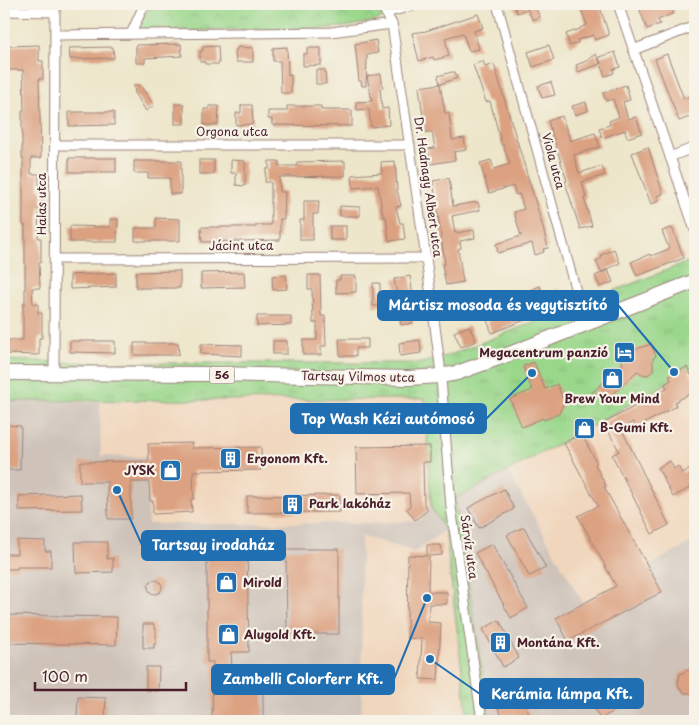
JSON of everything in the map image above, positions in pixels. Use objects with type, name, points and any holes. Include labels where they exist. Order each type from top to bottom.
[{"type":"main road","name":"Tartsay Vilmos utca","points":[[4,373],[210,374],[408,378],[440,376],[457,373],[498,358],[695,281]]},
{"type":"street","points":[[131,34],[143,7],[147,4]]},
{"type":"street","name":"Dr. Hadnagy Albert utca","points":[[381,4],[392,24],[426,258],[440,376]]},
{"type":"street","points":[[386,13],[419,4]]},
{"type":"street","name":"Viola utca","points":[[497,4],[585,324]]},
{"type":"street","points":[[618,4],[695,230]]},
{"type":"street","points":[[4,11],[55,8]]},
{"type":"street","name":"Halas utca","points":[[54,374],[55,8]]},
{"type":"street","points":[[56,35],[331,32],[392,24]]},
{"type":"street","points":[[634,50],[695,26]]},
{"type":"street","name":"Orgona utca","points":[[55,144],[410,145]]},
{"type":"street","points":[[670,157],[695,147]]},
{"type":"street","name":"Jácint utca","points":[[55,259],[426,258]]},
{"type":"street","name":"Sárvíz utca","points":[[440,376],[451,507],[482,721]]},
{"type":"shaded area","points":[[695,367],[695,540],[583,603],[508,471],[587,429]]},
{"type":"shaded area","points":[[425,399],[431,507],[419,521],[148,524],[147,457],[101,456],[100,402]]},
{"type":"shaded area","points":[[4,401],[100,402],[101,456],[147,457],[148,524],[419,521],[431,507],[445,530],[415,552],[361,536],[361,721],[4,721]]},
{"type":"shaded area","points":[[508,471],[583,603],[695,540],[695,721],[490,721],[455,499]]},
{"type":"shaded area","points":[[445,530],[468,721],[361,721],[361,536],[415,552]]},
{"type":"green space","points":[[155,4],[374,4],[382,18],[351,26],[320,29],[136,31],[143,16]]},
{"type":"green space","points":[[695,259],[695,367],[587,429],[455,499],[490,721],[468,721],[445,530],[431,507],[425,399],[4,401],[4,360],[100,363],[422,363],[450,355]]},
{"type":"building","points":[[513,4],[538,4],[534,5],[540,17],[533,20],[527,9],[517,13]]},
{"type":"building","points":[[579,4],[599,4],[609,35],[595,40],[594,35],[577,40],[578,43],[570,46],[566,34],[587,25]]},
{"type":"building","points":[[670,4],[674,13],[658,20],[660,24],[647,29],[640,10],[653,5],[654,9]]},
{"type":"building","points":[[478,14],[483,28],[474,31],[479,49],[469,51],[463,33],[445,38],[449,56],[434,60],[433,57],[419,61],[412,33],[426,31]]},
{"type":"building","points":[[376,40],[378,53],[367,55],[366,86],[362,86],[361,81],[359,81],[355,44]]},
{"type":"building","points":[[181,44],[182,56],[145,58],[145,63],[136,63],[136,45]]},
{"type":"building","points":[[39,45],[39,61],[43,61],[43,79],[39,79],[41,158],[31,158],[31,174],[39,174],[39,191],[42,191],[42,207],[39,207],[38,238],[41,238],[41,263],[39,263],[40,288],[32,288],[33,304],[38,304],[38,313],[42,313],[42,338],[39,338],[39,355],[4,354],[4,340],[23,340],[25,225],[23,225],[22,158],[23,70],[4,70],[4,61],[7,61],[7,46]]},
{"type":"building","points":[[549,45],[554,60],[533,67],[528,52]]},
{"type":"building","points":[[218,46],[219,64],[200,62],[200,51],[203,51],[203,47]]},
{"type":"building","points":[[113,47],[114,58],[70,59],[69,48]]},
{"type":"building","points":[[238,47],[253,48],[253,62],[236,62],[235,52]]},
{"type":"building","points":[[287,47],[288,75],[291,75],[291,93],[281,93],[280,61],[273,61],[273,48]]},
{"type":"building","points":[[307,48],[321,48],[321,65],[303,66],[303,54],[307,54]]},
{"type":"building","points":[[615,52],[620,67],[613,69],[614,73],[605,76],[599,57]]},
{"type":"building","points":[[596,54],[600,64],[578,72],[576,65],[589,60],[589,58]]},
{"type":"building","points":[[667,54],[684,99],[695,94],[695,115],[679,121],[655,59]]},
{"type":"building","points":[[483,61],[485,67],[494,64],[542,224],[548,248],[543,249],[544,252],[535,255],[532,243],[498,253],[496,244],[521,236],[514,212],[524,209],[519,194],[516,195],[513,186],[489,193],[480,163],[491,160],[494,169],[510,164],[502,146],[490,101],[486,102],[473,65]]},
{"type":"building","points":[[316,70],[325,70],[326,84],[316,84]]},
{"type":"building","points":[[455,72],[457,78],[440,84],[438,76]]},
{"type":"building","points":[[381,74],[383,88],[380,89],[382,109],[388,108],[389,125],[371,127],[369,109],[357,110],[356,102],[372,101],[367,76]]},
{"type":"building","points":[[551,82],[555,95],[542,98],[538,86]]},
{"type":"building","points":[[440,84],[445,113],[449,113],[452,140],[464,138],[466,150],[454,152],[455,160],[431,164],[428,149],[435,148],[432,132],[425,132],[419,87]]},
{"type":"building","points":[[134,85],[140,85],[154,105],[146,111],[135,93]]},
{"type":"building","points":[[626,85],[630,100],[623,102],[628,119],[636,117],[642,133],[627,138],[625,130],[602,138],[599,128],[610,125],[609,121],[619,117],[613,99],[606,101],[603,93]]},
{"type":"building","points":[[586,102],[588,111],[575,115],[572,106]]},
{"type":"building","points":[[175,104],[184,104],[184,124],[175,124]]},
{"type":"building","points":[[241,105],[252,105],[253,124],[236,125],[236,113],[241,113]]},
{"type":"building","points":[[209,106],[219,106],[218,125],[204,125],[204,109],[209,109]]},
{"type":"building","points":[[287,106],[321,106],[321,110],[352,110],[352,126],[272,125],[272,119],[268,119],[268,111],[287,111]]},
{"type":"building","points":[[69,112],[114,112],[114,125],[69,126]]},
{"type":"building","points":[[562,116],[570,141],[595,133],[600,147],[574,155],[579,173],[602,166],[605,175],[582,182],[586,197],[584,198],[592,226],[580,229],[548,121]]},
{"type":"building","points":[[648,147],[663,194],[657,196],[659,201],[651,204],[632,153]]},
{"type":"building","points":[[69,158],[116,158],[116,172],[69,172]]},
{"type":"building","points":[[199,160],[214,160],[214,174],[199,174]]},
{"type":"building","points":[[231,160],[245,161],[245,186],[236,185],[236,173],[231,173]]},
{"type":"building","points":[[134,161],[181,161],[181,194],[170,194],[170,178],[148,178],[148,173],[134,173]]},
{"type":"building","points":[[269,161],[279,161],[279,166],[297,166],[297,162],[345,161],[345,176],[279,177],[280,192],[285,192],[284,219],[280,219],[280,240],[202,242],[201,227],[256,227],[256,225],[271,225],[271,182],[265,182]]},
{"type":"building","points":[[395,161],[397,190],[401,206],[396,207],[400,223],[403,223],[405,239],[389,241],[386,217],[383,217],[378,186],[353,188],[352,175],[382,173],[381,162]]},
{"type":"building","points":[[449,178],[453,206],[478,202],[480,210],[452,216],[455,233],[474,230],[475,238],[460,241],[461,248],[458,249],[463,282],[446,285],[442,265],[445,264],[433,181]]},
{"type":"building","points":[[304,201],[319,201],[318,214],[313,214],[313,240],[300,240],[300,220],[304,220]]},
{"type":"building","points":[[340,206],[360,207],[360,216],[340,216]]},
{"type":"building","points":[[156,218],[180,219],[180,241],[135,241],[135,228],[156,228]]},
{"type":"building","points":[[110,219],[118,219],[117,242],[70,242],[70,226],[110,227]]},
{"type":"building","points":[[330,226],[346,226],[346,240],[330,240]]},
{"type":"building","points":[[672,228],[684,258],[637,276],[631,262],[669,249],[662,231]]},
{"type":"building","points":[[614,249],[620,263],[601,272],[596,261],[602,258],[601,255]]},
{"type":"building","points":[[608,270],[613,282],[600,287],[595,276]]},
{"type":"building","points":[[180,271],[180,288],[136,288],[136,272]]},
{"type":"building","points":[[244,272],[245,287],[201,288],[201,273]]},
{"type":"building","points":[[116,273],[116,287],[70,289],[70,275]]},
{"type":"building","points":[[286,275],[287,289],[273,290],[272,276]]},
{"type":"building","points":[[308,275],[320,275],[321,316],[325,316],[326,346],[321,346],[321,355],[303,355],[303,340],[317,340],[317,323],[313,323],[312,289],[308,289]]},
{"type":"building","points":[[340,276],[356,276],[356,292],[336,293],[336,280],[340,280]]},
{"type":"building","points":[[410,276],[416,318],[412,319],[413,323],[401,325],[398,305],[373,306],[373,283],[380,283],[380,294],[397,294],[394,279]]},
{"type":"building","points":[[540,286],[543,296],[559,289],[565,304],[492,333],[487,320],[496,317],[490,303],[499,299],[504,312],[527,303],[523,293]]},
{"type":"building","points":[[257,316],[291,316],[291,325],[257,326]]},
{"type":"building","points":[[469,326],[476,341],[461,347],[454,332]]},
{"type":"building","points":[[339,339],[368,339],[368,348],[356,348],[356,356],[340,356]]},
{"type":"building","points":[[420,340],[421,353],[400,356],[399,343]]},
{"type":"building","points":[[70,341],[115,341],[115,353],[70,352]]},
{"type":"building","points":[[273,341],[287,341],[287,354],[273,354]]},
{"type":"building","points":[[134,343],[178,343],[179,355],[134,355]]},
{"type":"building","points":[[201,344],[242,345],[242,356],[201,354]]},
{"type":"building","points":[[651,344],[656,356],[653,358],[653,371],[648,375],[637,371],[607,400],[601,396],[585,399],[623,364],[619,355]]},
{"type":"building","points":[[534,362],[545,389],[557,384],[564,402],[559,414],[544,420],[543,418],[522,427],[510,399],[532,390],[523,366]]},
{"type":"building","points":[[687,367],[695,382],[695,391],[675,402],[676,406],[636,428],[633,422],[621,428],[669,525],[652,534],[612,455],[619,451],[604,423],[667,389],[665,384],[671,380],[669,376]]},
{"type":"building","points":[[4,425],[21,426],[20,470],[4,470]]},
{"type":"building","points":[[581,433],[597,463],[595,464],[606,486],[604,487],[662,592],[568,641],[556,618],[616,586],[578,516],[598,506],[564,443]]},
{"type":"building","points":[[192,443],[192,448],[261,447],[261,470],[193,471],[194,499],[191,499],[192,512],[153,514],[153,501],[150,501],[149,482],[131,482],[131,519],[108,519],[107,482],[80,482],[80,462],[149,461],[148,444]]},
{"type":"building","points":[[430,446],[430,462],[423,462],[424,504],[428,510],[415,520],[407,509],[410,506],[409,493],[357,494],[356,447]]},
{"type":"building","points":[[670,461],[674,469],[678,466],[682,473],[695,467],[695,485],[673,497],[658,468]]},
{"type":"building","points":[[504,489],[514,509],[479,528],[468,508]]},
{"type":"building","points":[[81,494],[82,510],[19,511],[19,496]]},
{"type":"building","name":"Park lakóház","points":[[340,495],[340,512],[247,513],[247,496]]},
{"type":"building","points":[[524,527],[546,568],[529,576],[507,535]]},
{"type":"building","points":[[17,540],[45,541],[45,551],[51,551],[51,567],[4,569],[4,554],[17,554]]},
{"type":"building","points":[[75,542],[107,542],[107,559],[113,558],[113,572],[76,573]]},
{"type":"building","points":[[492,544],[528,608],[511,618],[475,553]]},
{"type":"building","points":[[427,545],[441,545],[442,555],[429,556],[428,592],[447,592],[447,604],[429,604],[428,622],[441,623],[438,680],[420,679],[422,639],[407,638],[408,555],[427,556]]},
{"type":"building","points":[[247,548],[249,652],[231,652],[232,668],[263,669],[263,721],[212,721],[213,662],[207,662],[207,549]]},
{"type":"building","points":[[286,549],[339,549],[339,634],[287,634]]},
{"type":"building","points":[[152,580],[158,580],[162,587],[158,594],[152,594],[148,590],[148,584]]},
{"type":"building","points":[[4,615],[117,617],[116,645],[4,643]]},
{"type":"building","name":"Montána Kft.","points":[[499,620],[519,658],[503,667],[483,629]]},
{"type":"building","points":[[143,624],[154,624],[154,628],[156,628],[156,644],[154,644],[154,648],[143,648]]},
{"type":"building","points":[[146,667],[159,667],[158,691],[146,690]]},
{"type":"building","points":[[688,670],[695,670],[695,693],[685,693],[679,688],[680,674]]},
{"type":"building","points":[[604,683],[618,709],[600,719],[593,706],[589,708],[581,694]]},
{"type":"building","points":[[78,697],[106,698],[105,719],[77,718]]},
{"type":"building","points":[[520,697],[533,721],[505,721],[498,708]]},
{"type":"place","name":"Megacentrum panzió","points":[[624,353]]},
{"type":"place","name":"Mártisz mosoda és vegytisztító","points":[[674,372]]},
{"type":"place","name":"Top Wash Kézi autómosó","points":[[532,373]]},
{"type":"place","name":"Brew Your Mind","points":[[612,378]]},
{"type":"place","name":"B-Gumi Kft.","points":[[584,428]]},
{"type":"place","name":"Ergonom Kft.","points":[[231,459]]},
{"type":"place","name":"JYSK","points":[[171,471]]},
{"type":"place","name":"Tartsay irodaház","points":[[117,490]]},
{"type":"place","name":"Park lakóház","points":[[293,504]]},
{"type":"place","name":"Mirold","points":[[227,583]]},
{"type":"place","name":"Zambelli Colorferr Kft.","points":[[427,598]]},
{"type":"place","name":"Alugold Kft.","points":[[228,635]]},
{"type":"place","name":"Montána Kft.","points":[[501,643]]},
{"type":"place","name":"Kerámia lámpa Kft.","points":[[430,659]]}]
